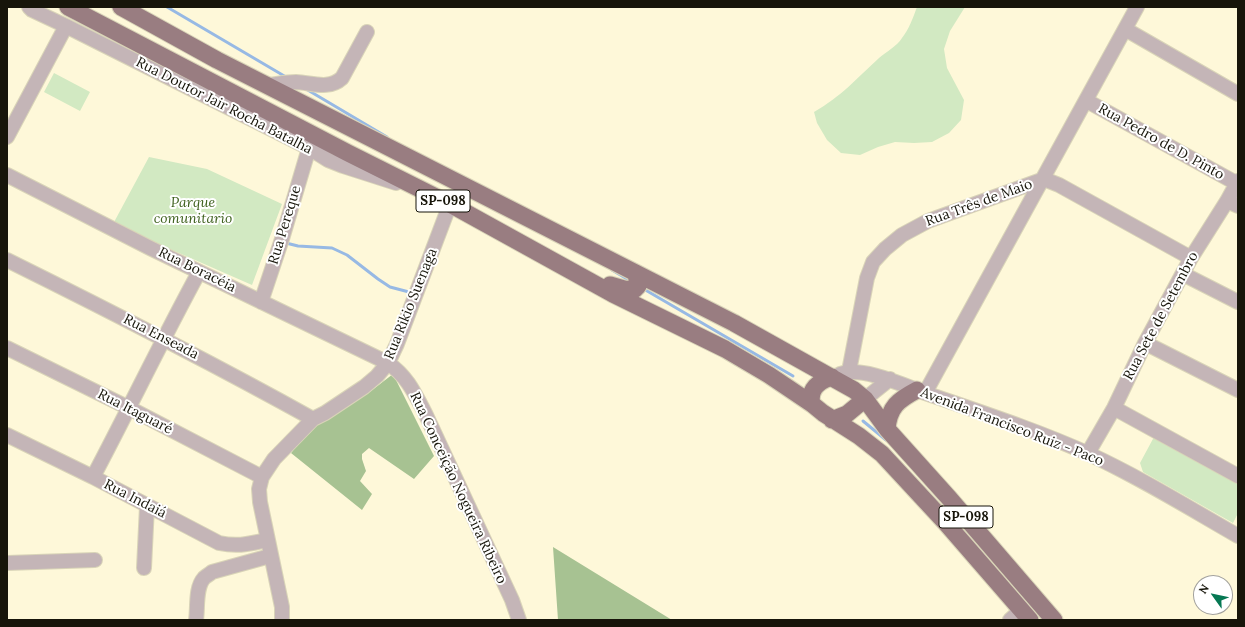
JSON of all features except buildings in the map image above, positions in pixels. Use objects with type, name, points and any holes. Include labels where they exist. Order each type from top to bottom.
[{"type":"main road","name":"SP-098","points":[[68,7],[450,204],[613,294],[725,349],[758,368],[812,404],[823,414],[859,436],[882,454],[945,522],[1020,617]]},
{"type":"main road","name":"SP-098","points":[[121,7],[210,56],[734,323],[854,390],[864,399],[887,429],[949,498],[1054,620]]},
{"type":"main road","points":[[584,277],[624,289],[634,290],[638,286],[636,273]]},
{"type":"main road","points":[[812,404],[812,392],[815,386],[832,377]]},
{"type":"main road","points":[[887,429],[892,408],[905,396],[921,391]]},
{"type":"main road","points":[[832,420],[847,414],[864,399]]},
{"type":"street","name":"Rua Doutor Jair Rocha Batalha","points":[[29,7],[32,10],[309,148],[328,160],[348,168],[425,192]]},
{"type":"street","points":[[921,391],[1044,179],[1138,7]]},
{"type":"street","points":[[7,137],[66,26]]},
{"type":"street","points":[[1125,29],[1238,94]]},
{"type":"street","points":[[268,85],[297,82],[322,86],[337,82],[342,78],[367,32]]},
{"type":"street","name":"Rua Pedro de D. Pinto","points":[[1087,101],[1237,182]]},
{"type":"street","name":"Rua Pereque","points":[[261,302],[282,239],[309,148]]},
{"type":"street","name":"Rua Boracéia","points":[[7,175],[199,272],[388,363]]},
{"type":"street","name":"Rua Três de Maio","points":[[848,371],[867,278],[873,262],[885,249],[902,235],[928,221],[1044,179],[1060,186],[1191,258]]},
{"type":"street","name":"Rua Sete de Setembro","points":[[1088,453],[1114,408],[1145,343],[1191,258],[1233,203],[1237,182]]},
{"type":"street","name":"Rua Rikio Suenaga","points":[[282,620],[282,607],[270,556],[260,502],[259,489],[262,477],[274,459],[312,419],[325,413],[364,388],[388,363],[397,344],[450,204]]},
{"type":"street","name":"Rua Enseada","points":[[7,260],[163,338],[232,374],[312,419]]},
{"type":"street","points":[[93,478],[163,338],[199,272]]},
{"type":"street","points":[[1183,274],[1238,302]]},
{"type":"street","points":[[1145,343],[1238,390]]},
{"type":"street","name":"Rua Itaguaré","points":[[7,348],[129,408],[262,477]]},
{"type":"street","name":"Rua Conceição Nogueira Ribeiro","points":[[388,363],[399,371],[406,379],[426,415],[512,600],[519,620]]},
{"type":"street","points":[[832,377],[848,371]]},
{"type":"street","name":"Avenida Francisco Ruiz - Paco","points":[[848,371],[890,380],[1088,453],[1143,482],[1238,536]]},
{"type":"street","points":[[864,399],[890,380]]},
{"type":"street","points":[[1114,408],[1238,476]]},
{"type":"street","name":"Rua Indaiá","points":[[7,435],[219,542],[231,546],[237,546],[267,540]]},
{"type":"street","points":[[7,447],[30,447]]},
{"type":"street","points":[[144,568],[147,506]]},
{"type":"street","points":[[196,620],[198,596],[201,583],[204,578],[212,572],[270,556]]},
{"type":"street","points":[[7,563],[95,560]]},
{"type":"green space","points":[[917,7],[965,7],[950,31],[944,49],[947,68],[964,100],[961,120],[949,133],[932,142],[895,142],[878,147],[860,155],[841,153],[827,140],[817,123],[814,112],[841,93],[900,41],[909,27]]},
{"type":"green space","points":[[54,73],[90,92],[80,111],[44,92]]},
{"type":"green space","name":"Parque comunitario","points":[[149,157],[207,169],[282,204],[252,285],[113,224]]},
{"type":"green space","points":[[393,374],[434,456],[414,479],[369,448],[362,454],[366,471],[360,481],[372,494],[362,510],[291,453],[308,431],[326,417],[367,394]]},
{"type":"green space","points":[[1154,437],[1238,482],[1238,513],[1233,523],[1143,472],[1140,463]]},
{"type":"green space","points":[[553,547],[672,620],[558,620]]},
{"type":"waterway","points":[[167,7],[286,77]]},
{"type":"waterway","points":[[306,89],[387,137]]},
{"type":"waterway","points":[[286,243],[298,246],[332,248],[347,255],[390,287],[409,292]]},
{"type":"waterway","points":[[612,270],[632,282]]},
{"type":"waterway","points":[[642,288],[793,376]]},
{"type":"waterway","points":[[863,421],[886,440]]}]
